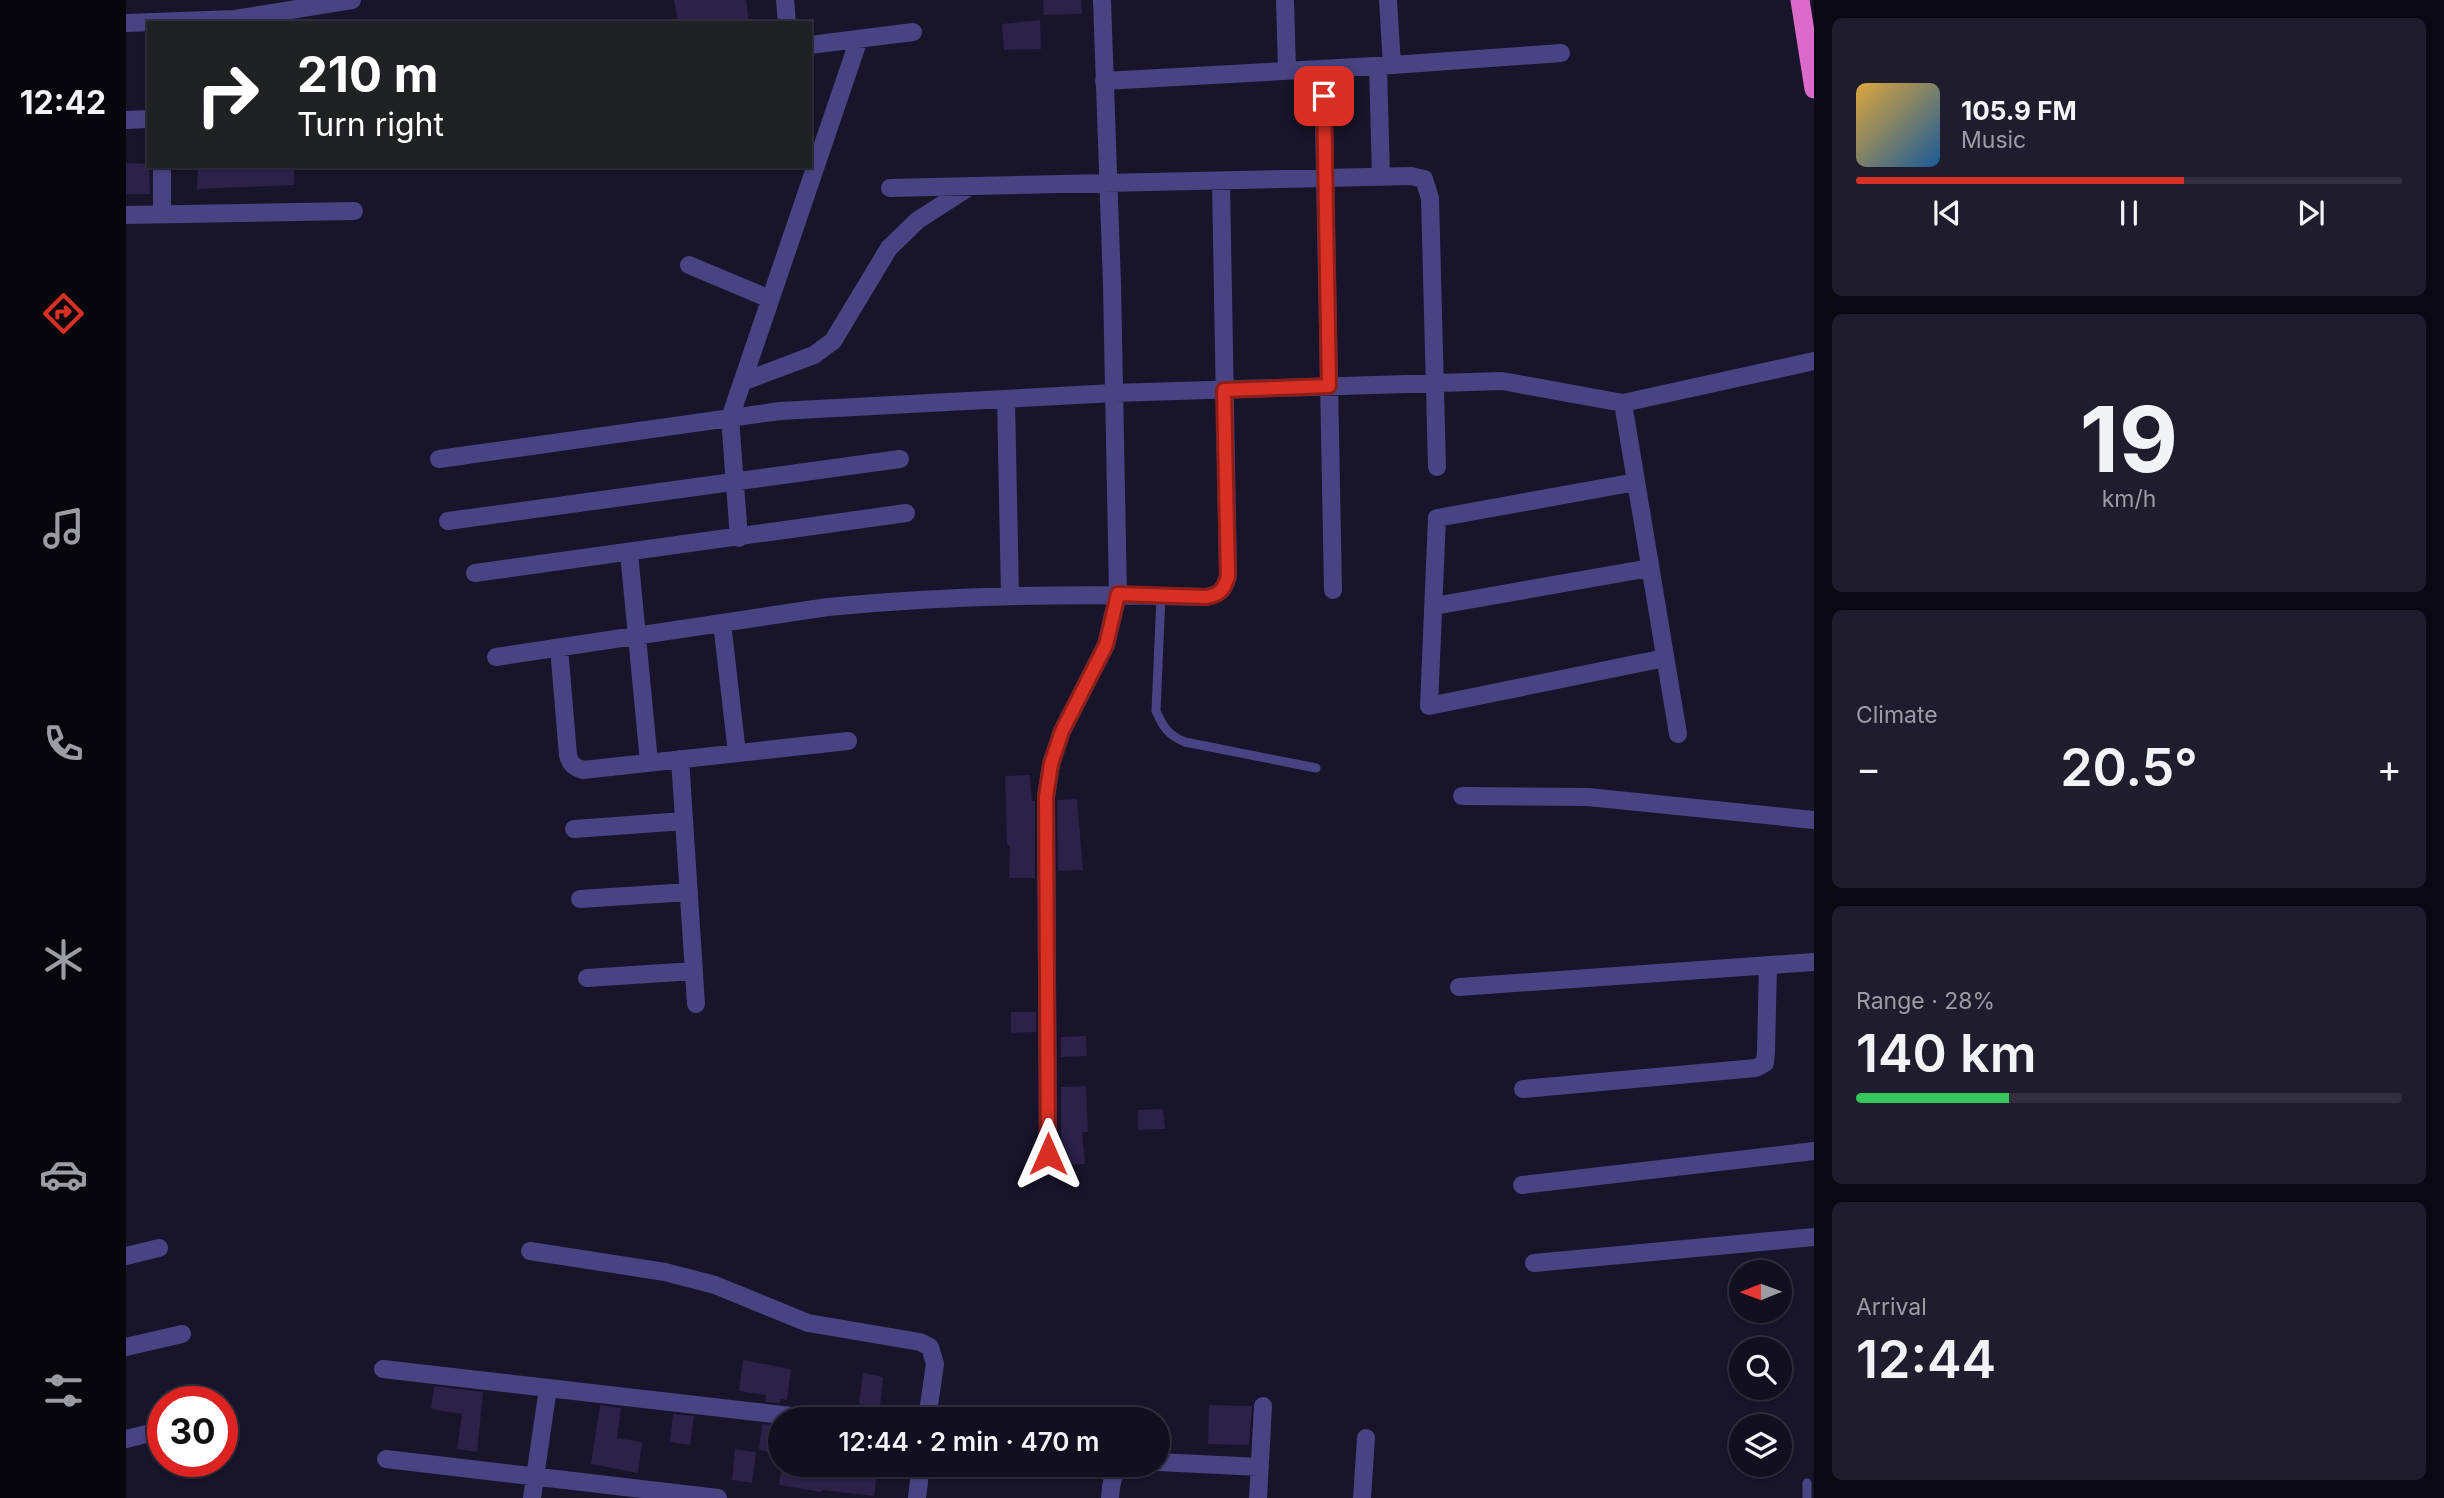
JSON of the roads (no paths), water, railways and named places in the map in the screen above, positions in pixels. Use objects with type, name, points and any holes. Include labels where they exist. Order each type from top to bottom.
[{"type":"highway","points":[[1800,0],[1814,89]]},
{"type":"street","points":[[187,21],[235,19],[352,0]]},
{"type":"street","points":[[785,0],[787,21]]},
{"type":"street","points":[[1048,1154],[1046,797],[1051,764],[1062,731],[1106,645],[1118,594],[1102,0]]},
{"type":"street","points":[[1285,0],[1287,70]]},
{"type":"street","points":[[1381,177],[1388,0]]},
{"type":"street","points":[[126,23],[147,22]]},
{"type":"street","points":[[812,45],[913,32]]},
{"type":"street","points":[[739,538],[730,418],[859,39]]},
{"type":"street","points":[[1104,81],[1561,53]]},
{"type":"street","points":[[1323,68],[1333,590]]},
{"type":"street","points":[[126,120],[147,119]]},
{"type":"street","points":[[162,168],[162,214]]},
{"type":"street","points":[[890,188],[1411,176],[1424,179],[1428,185],[1431,211],[1437,467]]},
{"type":"street","points":[[496,657],[872,603],[1010,596],[1217,595],[1225,588],[1228,576],[1221,181]]},
{"type":"street","points":[[742,383],[814,355],[833,341],[889,248],[918,220],[971,187]]},
{"type":"street","points":[[126,215],[354,211]]},
{"type":"street","points":[[689,265],[770,299]]},
{"type":"street","points":[[439,459],[780,411],[1114,393],[1502,381],[1623,403],[1814,362]]},
{"type":"street","points":[[1006,399],[1010,596]]},
{"type":"street","points":[[1623,403],[1678,734]]},
{"type":"street","points":[[448,521],[900,459]]},
{"type":"street","points":[[1636,482],[1437,517],[1429,706],[1665,658]]},
{"type":"street","points":[[475,573],[906,513]]},
{"type":"street","points":[[629,553],[649,762]]},
{"type":"street","points":[[1434,606],[1650,568]]},
{"type":"street","points":[[722,623],[737,752]]},
{"type":"street","points":[[559,648],[570,763],[583,770],[848,740]]},
{"type":"street","points":[[680,759],[696,1004]]},
{"type":"street","points":[[1462,796],[1588,797],[1814,820]]},
{"type":"street","points":[[574,829],[684,821]]},
{"type":"street","points":[[580,899],[689,892]]},
{"type":"street","points":[[1459,987],[1814,962]]},
{"type":"street","points":[[1523,1089],[1756,1068],[1765,1063],[1768,965]]},
{"type":"street","points":[[587,978],[694,971]]},
{"type":"street","points":[[1522,1185],[1814,1151]]},
{"type":"street","points":[[1534,1264],[1814,1237]]},
{"type":"street","points":[[126,1256],[159,1248]]},
{"type":"street","points":[[530,1251],[665,1272],[715,1285],[808,1323],[920,1342],[930,1347],[935,1364],[929,1407]]},
{"type":"street","points":[[126,1347],[182,1334]]},
{"type":"street","points":[[383,1369],[768,1413]]},
{"type":"street","points":[[532,1498],[548,1388]]},
{"type":"street","points":[[1258,1498],[1263,1406]]},
{"type":"street","points":[[126,1439],[147,1434]]},
{"type":"street","points":[[1362,1498],[1366,1438]]},
{"type":"street","points":[[386,1460],[718,1498]]},
{"type":"street","points":[[1170,1463],[1260,1467]]},
{"type":"street","points":[[917,1498],[920,1477]]},
{"type":"street","points":[[1110,1498],[1113,1477]]},
{"type":"lane","points":[[1161,596],[1156,711],[1162,726],[1171,736],[1185,742],[1316,768]]},
{"type":"lane","points":[[1807,1483],[1807,1498]]}]
